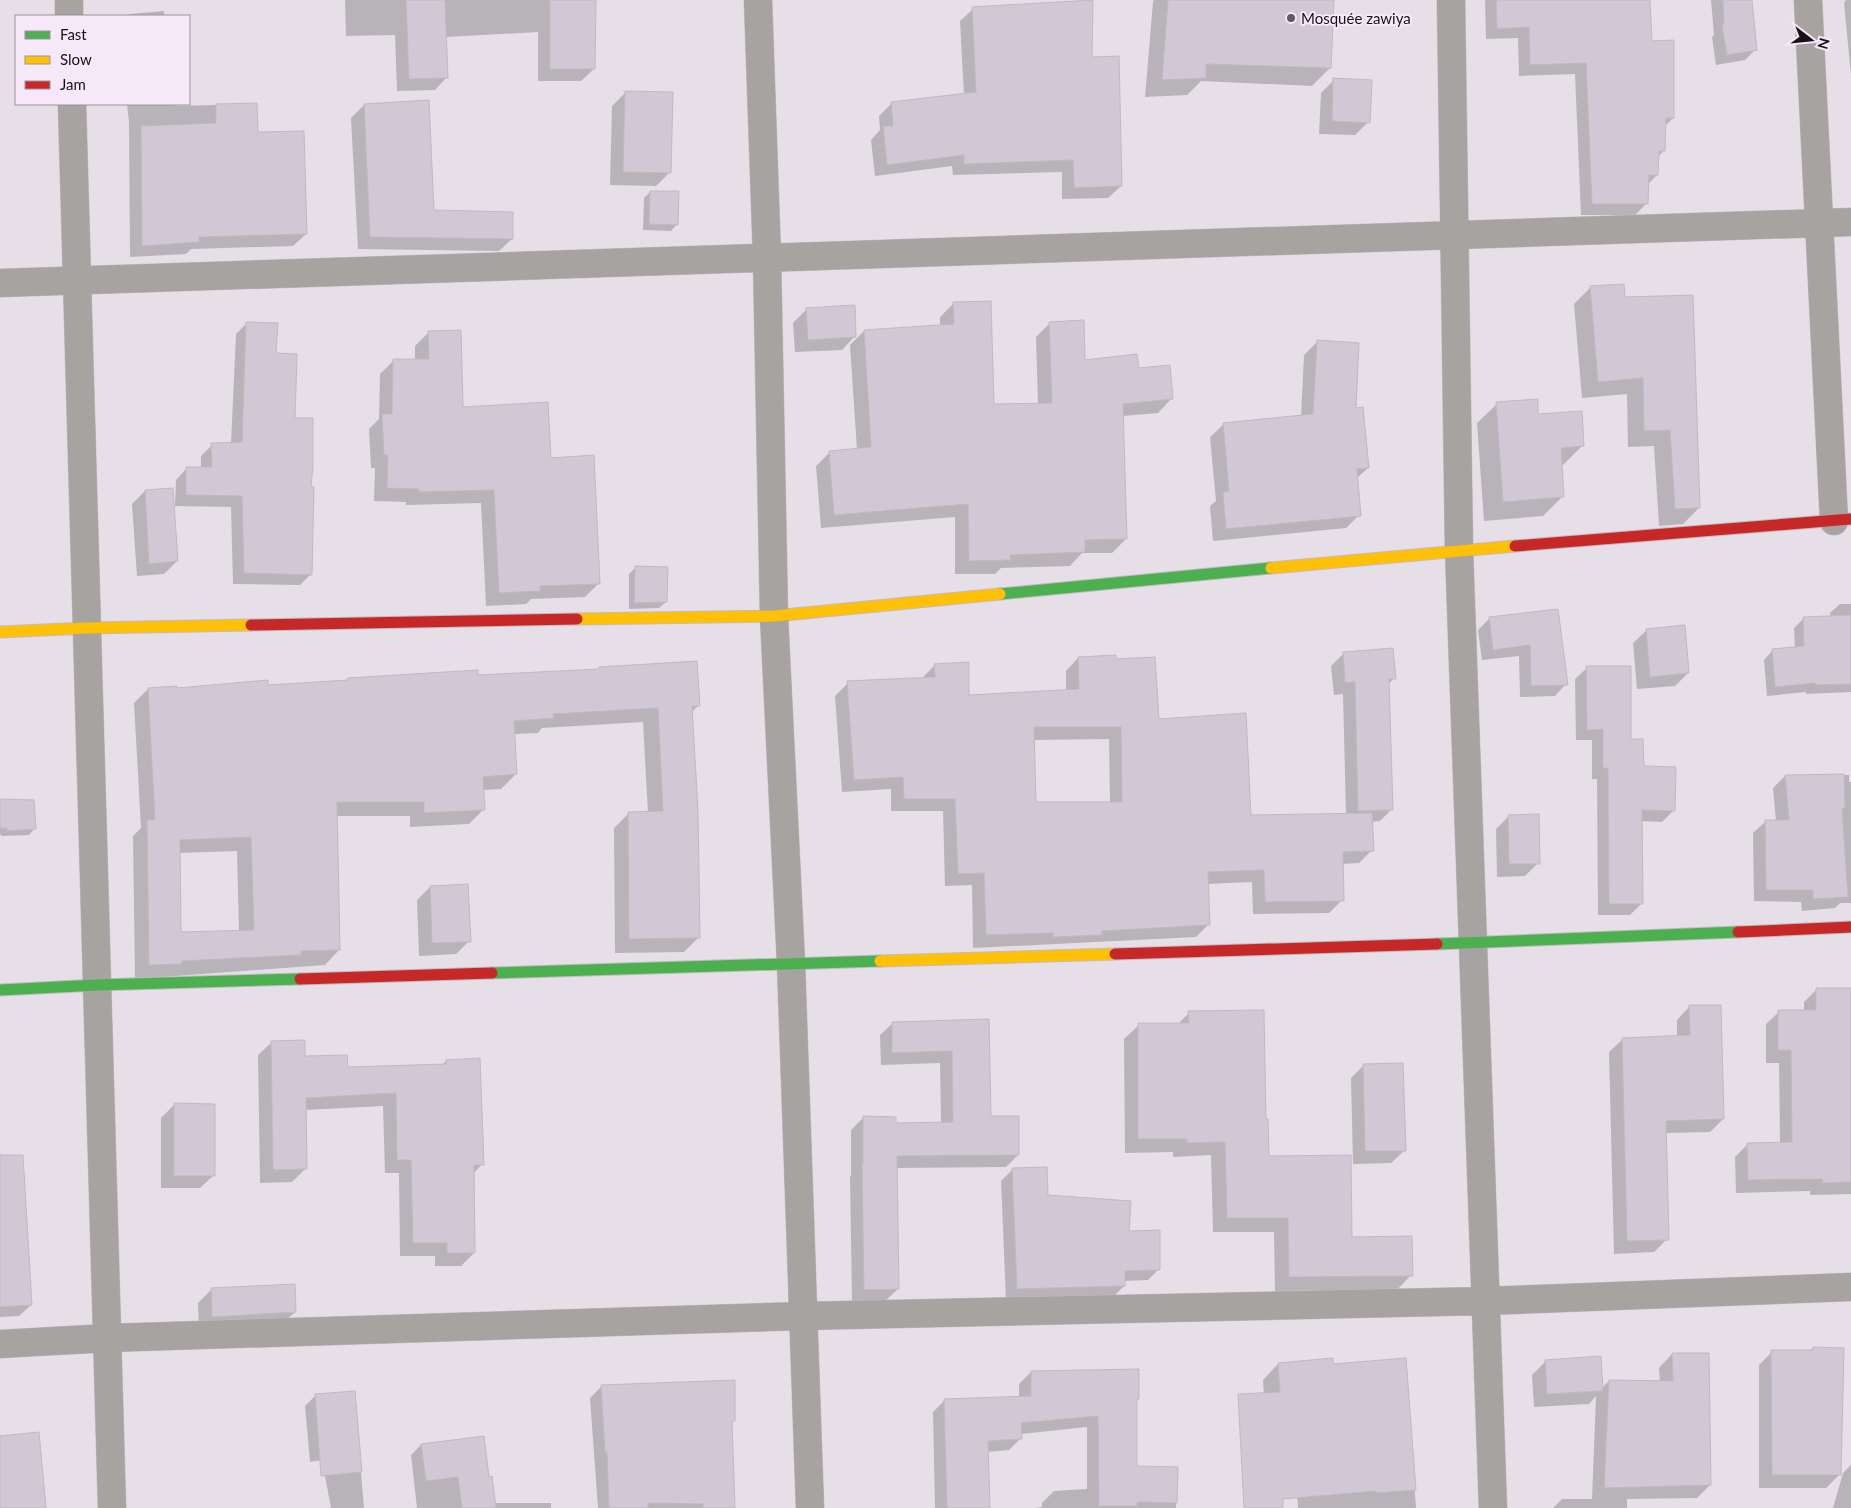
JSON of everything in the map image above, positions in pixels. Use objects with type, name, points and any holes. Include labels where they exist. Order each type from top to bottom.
[{"type":"street","points":[[69,0],[70,15]]},
{"type":"street","points":[[758,0],[767,258],[774,616],[791,963],[810,1508]]},
{"type":"street","points":[[1451,0],[1459,550],[1493,1508]]},
{"type":"street","points":[[0,632],[87,628],[774,616],[1459,550],[1843,520],[1819,223],[1808,0]]},
{"type":"street","points":[[72,105],[112,1508]]},
{"type":"street","points":[[0,283],[1851,222]]},
{"type":"street","points":[[0,990],[97,985],[1473,943],[1851,927]]},
{"type":"street","points":[[0,1344],[108,1338],[803,1316],[1486,1301],[1851,1287]]},
{"type":"building","points":[[406,0],[445,0],[448,78],[409,79]]},
{"type":"building","points":[[550,0],[596,0],[595,69],[550,69]]},
{"type":"building","points":[[1093,0],[1092,57],[1119,56],[1122,186],[1074,188],[1073,160],[964,164],[964,155],[887,165],[883,126],[893,126],[891,102],[976,92],[972,7]]},
{"type":"building","points":[[1168,0],[1334,0],[1331,68],[1206,64],[1206,78],[1162,80]]},
{"type":"building","points":[[1496,0],[1650,0],[1652,41],[1674,40],[1674,118],[1666,118],[1665,151],[1659,151],[1658,175],[1649,175],[1648,204],[1592,204],[1586,63],[1530,65],[1529,27],[1497,29]]},
{"type":"building","points":[[1723,0],[1752,0],[1757,50],[1727,55],[1722,25],[1724,24]]},
{"type":"building","points":[[1333,78],[1372,80],[1370,123],[1332,121]]},
{"type":"building","points":[[625,91],[673,92],[671,173],[623,172]]},
{"type":"building","points":[[429,100],[434,210],[513,212],[513,239],[370,237],[364,104]]},
{"type":"building","points":[[257,103],[258,132],[304,131],[307,234],[199,237],[199,242],[142,246],[141,126],[216,123],[216,104]]},
{"type":"building","points":[[650,191],[679,191],[678,225],[649,224]]},
{"type":"building","points":[[1624,284],[1625,297],[1693,295],[1700,508],[1675,509],[1670,430],[1644,431],[1643,378],[1598,382],[1590,286]]},
{"type":"building","points":[[991,301],[994,404],[1052,403],[1049,322],[1084,320],[1085,360],[1137,354],[1139,368],[1170,365],[1173,399],[1123,404],[1127,539],[1085,540],[1085,552],[1010,555],[1011,560],[969,561],[968,504],[834,515],[829,451],[871,447],[864,330],[954,324],[953,302]]},
{"type":"building","points":[[855,305],[856,337],[808,340],[806,308]]},
{"type":"building","points":[[246,322],[278,323],[276,353],[297,354],[295,418],[313,418],[311,486],[314,487],[312,575],[244,573],[242,496],[186,495],[186,467],[212,467],[211,443],[242,442]]},
{"type":"building","points":[[461,330],[463,407],[548,402],[551,458],[594,455],[600,584],[540,586],[540,591],[499,593],[494,490],[419,492],[419,489],[387,488],[388,455],[384,455],[382,414],[392,414],[393,359],[429,359],[428,331]]},
{"type":"building","points":[[1317,340],[1359,343],[1356,408],[1363,407],[1369,468],[1357,469],[1361,516],[1226,529],[1223,492],[1229,491],[1223,423],[1313,414]]},
{"type":"building","points":[[1538,399],[1538,414],[1582,411],[1584,446],[1561,448],[1564,497],[1503,502],[1496,402]]},
{"type":"building","points":[[173,488],[178,561],[149,564],[145,490]]},
{"type":"building","points":[[635,566],[668,567],[667,602],[634,603]]},
{"type":"building","points":[[1558,609],[1568,685],[1531,686],[1530,645],[1493,650],[1489,617]]},
{"type":"building","points":[[1851,615],[1851,684],[1815,685],[1815,683],[1775,687],[1772,649],[1804,646],[1803,617]]},
{"type":"building","points":[[1685,625],[1689,673],[1650,677],[1646,629]]},
{"type":"building","points":[[1393,648],[1396,679],[1389,679],[1393,810],[1358,811],[1355,682],[1345,683],[1343,652]]},
{"type":"building","points":[[1116,655],[1116,659],[1155,657],[1159,719],[1246,713],[1251,815],[1372,813],[1374,851],[1343,852],[1344,901],[1265,902],[1264,870],[1208,872],[1210,925],[1102,931],[1102,935],[1053,937],[1053,933],[986,935],[984,873],[958,874],[955,799],[904,799],[903,777],[854,780],[847,681],[935,677],[934,664],[969,662],[969,695],[1079,689],[1078,657]],"holes":[[[1034,727],[1121,727],[1122,802],[1036,802]]]},
{"type":"building","points":[[697,661],[700,706],[692,706],[698,810],[700,938],[629,939],[628,812],[663,811],[658,708],[553,714],[554,718],[514,721],[517,774],[483,777],[485,810],[424,813],[424,802],[337,802],[340,950],[301,951],[301,955],[182,961],[182,964],[149,965],[147,820],[155,820],[148,688],[177,686],[177,688],[268,680],[268,685],[478,670],[478,675],[599,669],[599,667]],"holes":[[[251,837],[254,930],[181,932],[180,840]]]},
{"type":"building","points":[[1586,666],[1631,666],[1631,739],[1643,739],[1644,766],[1676,767],[1675,811],[1642,810],[1643,904],[1609,904],[1608,768],[1603,768],[1603,729],[1587,730]]},
{"type":"building","points":[[1844,774],[1845,808],[1842,808],[1848,897],[1813,899],[1813,890],[1766,890],[1765,820],[1789,820],[1785,775]]},
{"type":"building","points":[[0,799],[34,800],[36,829],[7,831],[7,828],[0,828]]},
{"type":"building","points":[[1539,814],[1540,864],[1509,864],[1508,815]]},
{"type":"building","points":[[468,884],[471,942],[432,943],[430,886]]},
{"type":"building","points":[[1816,988],[1851,988],[1851,1182],[1823,1183],[1822,1179],[1748,1180],[1747,1143],[1792,1142],[1791,1050],[1778,1050],[1778,1010],[1816,1010]]},
{"type":"building","points":[[1689,1005],[1721,1005],[1724,1119],[1666,1121],[1669,1240],[1627,1241],[1622,1038],[1690,1035]]},
{"type":"building","points":[[1264,1010],[1266,1119],[1268,1119],[1269,1156],[1351,1155],[1352,1237],[1412,1236],[1413,1276],[1289,1277],[1288,1218],[1227,1218],[1225,1142],[1187,1143],[1187,1139],[1138,1139],[1138,1023],[1189,1023],[1188,1011]]},
{"type":"building","points":[[989,1019],[991,1116],[1019,1116],[1019,1155],[897,1156],[899,1289],[864,1290],[863,1116],[896,1117],[896,1123],[953,1122],[952,1051],[892,1053],[892,1022]]},
{"type":"building","points":[[305,1040],[305,1056],[347,1055],[348,1067],[446,1064],[446,1060],[480,1058],[484,1165],[474,1165],[475,1253],[447,1253],[447,1243],[413,1243],[411,1160],[397,1160],[396,1093],[306,1098],[307,1169],[273,1170],[271,1041]]},
{"type":"building","points":[[1403,1063],[1406,1151],[1365,1151],[1363,1064]]},
{"type":"building","points":[[174,1103],[215,1104],[215,1176],[174,1176]]},
{"type":"building","points":[[0,1155],[23,1155],[32,1305],[0,1307]]},
{"type":"building","points":[[1047,1167],[1048,1195],[1131,1201],[1129,1231],[1160,1230],[1160,1270],[1125,1271],[1125,1286],[1017,1289],[1012,1168]]},
{"type":"building","points":[[295,1284],[296,1312],[212,1317],[211,1288]]},
{"type":"building","points":[[1813,1347],[1844,1348],[1841,1475],[1772,1475],[1771,1350],[1813,1350]]},
{"type":"building","points":[[1672,1353],[1709,1353],[1711,1485],[1604,1488],[1609,1380],[1673,1381]]},
{"type":"building","points":[[1601,1356],[1603,1391],[1547,1394],[1545,1360]]},
{"type":"building","points":[[1333,1358],[1333,1364],[1406,1358],[1416,1490],[1376,1493],[1376,1491],[1283,1499],[1283,1508],[1244,1508],[1238,1394],[1280,1392],[1278,1363]]},
{"type":"building","points":[[1139,1369],[1137,1466],[1178,1467],[1177,1503],[1137,1502],[1137,1506],[1099,1506],[1098,1416],[1021,1423],[1022,1439],[988,1441],[990,1508],[947,1508],[944,1399],[1031,1396],[1031,1371]]},
{"type":"building","points":[[735,1380],[735,1421],[732,1421],[735,1508],[703,1508],[703,1504],[648,1503],[648,1508],[609,1508],[607,1452],[605,1453],[601,1385]]},
{"type":"building","points":[[355,1391],[362,1472],[321,1476],[315,1394]]},
{"type":"building","points":[[39,1432],[46,1508],[0,1508],[0,1436]]},
{"type":"building","points":[[484,1436],[489,1477],[492,1476],[496,1508],[462,1508],[458,1477],[426,1481],[421,1444]]},
{"type":"traffic: fast","points":[[1000,594],[1271,568]]},
{"type":"traffic: fast","points":[[1437,944],[1738,932]]},
{"type":"traffic: fast","points":[[492,973],[880,961]]},
{"type":"traffic: fast","points":[[0,990],[300,979]]},
{"type":"traffic: slow","points":[[1271,568],[1515,546]]},
{"type":"traffic: slow","points":[[577,619],[774,616],[1000,594]]},
{"type":"traffic: slow","points":[[0,632],[87,628],[251,625]]},
{"type":"traffic: slow","points":[[880,961],[1115,954]]},
{"type":"traffic: jam","points":[[1515,546],[1851,519]]},
{"type":"traffic: jam","points":[[251,625],[577,619]]},
{"type":"traffic: jam","points":[[1738,932],[1851,927]]},
{"type":"traffic: jam","points":[[1115,954],[1437,944]]},
{"type":"traffic: jam","points":[[300,979],[492,973]]},
{"type":"place","name":"Mosquée zawiya","points":[[1291,18]]}]
